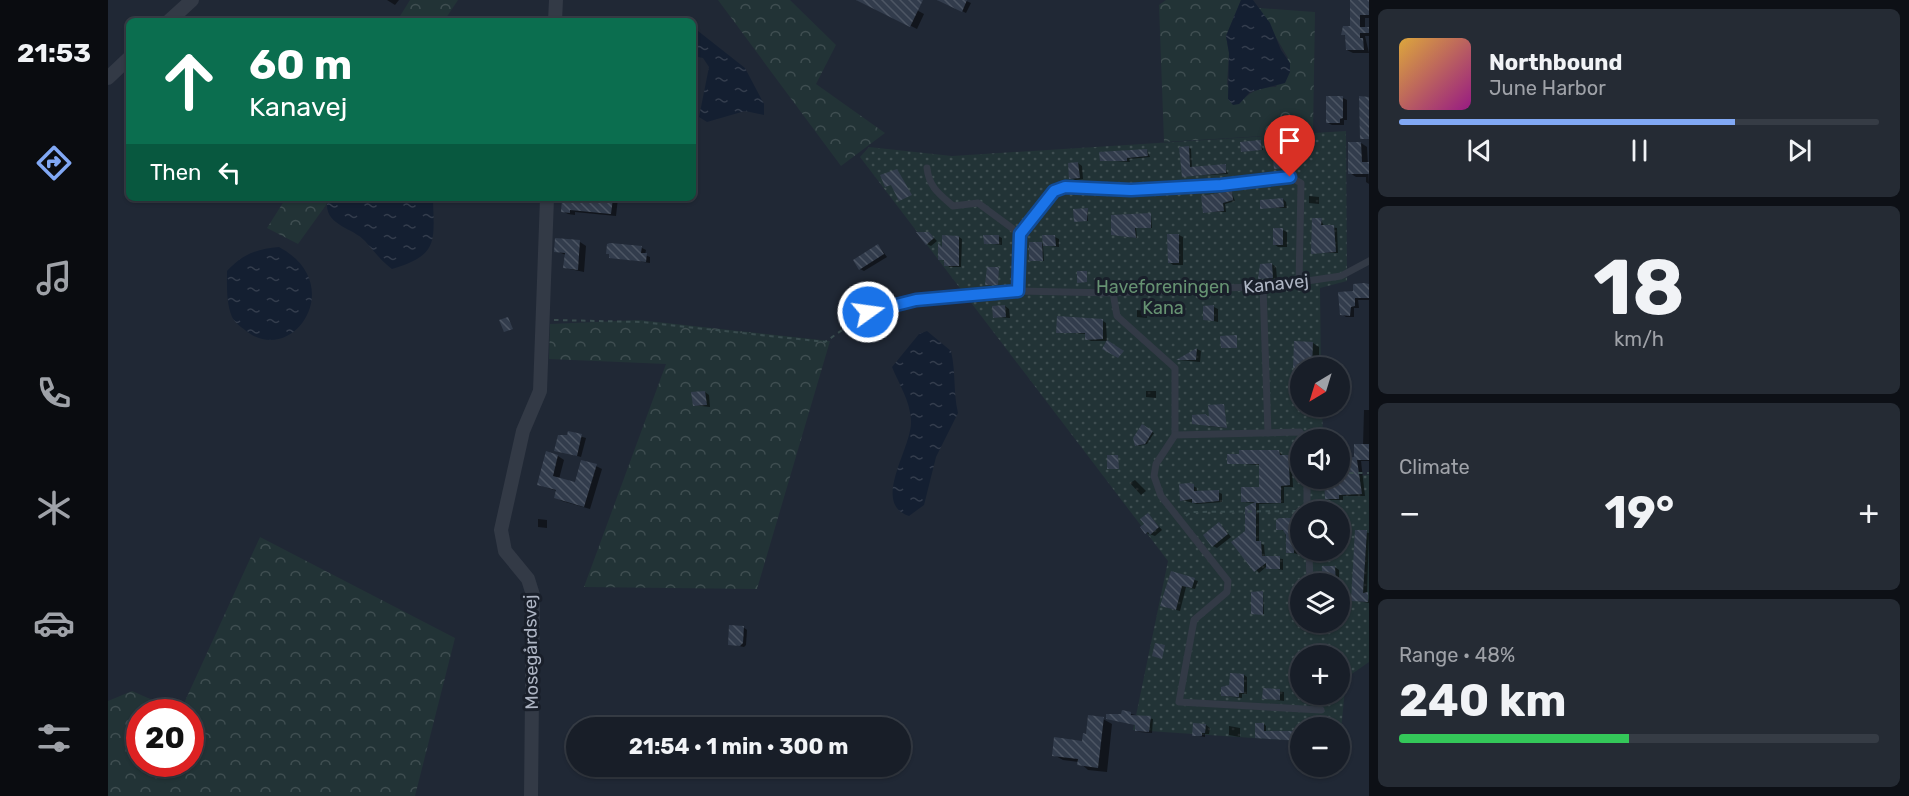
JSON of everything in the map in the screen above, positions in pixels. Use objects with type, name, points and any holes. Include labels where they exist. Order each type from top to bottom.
[{"type":"street","points":[[172,18],[192,0]]},
{"type":"street","points":[[555,18],[556,0]]},
{"type":"street","points":[[108,78],[126,61]]},
{"type":"street","name":"Mosegårdsvej","points":[[531,796],[533,595],[528,579],[505,551],[501,530],[523,431],[540,391],[547,201]]},
{"type":"lane","points":[[927,168],[928,180],[935,191],[953,206],[978,203],[1020,234]]},
{"type":"lane","points":[[1018,291],[1020,234],[1054,191],[1065,187],[1131,190],[1221,185],[1290,177],[1301,183],[1299,283]]},
{"type":"lane","name":"Kanavej","points":[[868,312],[916,300],[964,294],[1018,291],[1113,293],[1263,287],[1341,276],[1369,261]]},
{"type":"lane","points":[[1263,287],[1268,433]]},
{"type":"lane","points":[[1113,293],[1117,316],[1174,368],[1175,435],[1156,464],[1154,476],[1161,496],[1228,581],[1227,592],[1194,620],[1179,702],[1321,710]]},
{"type":"lane","points":[[1175,435],[1290,432]]},
{"type":"path","points":[[542,320],[641,322],[825,342],[868,312]]},
{"type":"path","points":[[1350,473],[1369,473]]},
{"type":"path","points":[[1179,520],[1191,512],[1290,511]]},
{"type":"green space","points":[[410,0],[458,0],[446,18],[399,18]]},
{"type":"green space","points":[[718,0],[790,0],[836,45],[816,84],[885,133],[841,166]]},
{"type":"green space","points":[[1166,0],[1241,0],[1226,36],[1229,53],[1227,84],[1239,104],[1256,91],[1276,87],[1288,58],[1259,8],[1315,12],[1313,133],[1164,142],[1159,5]]},
{"type":"green space","name":"Haveforeningen Kana","points":[[1346,131],[1347,281],[1320,288],[1321,357],[1290,357],[1290,417],[1322,417],[1323,429],[1290,429],[1290,489],[1350,489],[1350,476],[1369,475],[1369,662],[1350,675],[1350,645],[1290,645],[1290,705],[1343,705],[1342,717],[1290,717],[1290,740],[1133,730],[1168,561],[860,157],[869,147],[952,156]]},
{"type":"green space","points":[[284,201],[327,201],[298,244],[267,228]]},
{"type":"green space","points":[[639,320],[830,341],[757,589],[584,587],[666,364],[549,359],[550,324]]},
{"type":"green space","points":[[260,537],[455,638],[415,796],[108,796],[108,701],[132,691],[150,699],[126,699],[126,777],[204,777],[204,699],[186,699]]},
{"type":"water","points":[[1241,0],[1253,0],[1270,23],[1281,50],[1290,63],[1290,72],[1285,83],[1250,92],[1239,104],[1233,105],[1228,99],[1229,53],[1226,36]]},
{"type":"water","points":[[696,29],[745,68],[764,104],[764,115],[745,111],[707,122],[699,117],[709,67],[703,58],[696,57]]},
{"type":"water","points":[[328,201],[433,201],[433,236],[426,252],[407,264],[392,269],[359,236],[333,220],[327,207]]},
{"type":"water","points":[[279,247],[300,263],[310,281],[312,300],[306,317],[295,331],[280,339],[263,339],[245,330],[232,317],[228,300],[227,271],[250,253]]},
{"type":"water","points":[[927,331],[951,351],[958,413],[936,457],[924,505],[909,516],[898,509],[893,499],[896,473],[910,431],[911,420],[906,399],[892,367],[919,334]]},
{"type":"building","points":[[856,0],[923,0],[910,27]]},
{"type":"building","points":[[937,0],[967,0],[962,12]]},
{"type":"building","points":[[1350,0],[1369,0],[1369,15],[1360,15],[1360,27],[1369,27],[1369,33],[1360,33],[1364,50],[1346,50],[1345,35],[1341,35],[1343,26],[1350,26]]},
{"type":"building","points":[[1326,96],[1343,96],[1343,118],[1340,119],[1340,123],[1326,123]]},
{"type":"building","points":[[1359,96],[1369,97],[1369,139],[1360,139]]},
{"type":"building","points":[[1261,140],[1262,150],[1241,152],[1240,142]]},
{"type":"building","points":[[1348,142],[1361,142],[1362,162],[1369,162],[1369,174],[1348,174]]},
{"type":"building","points":[[1189,146],[1190,167],[1226,164],[1226,173],[1182,177],[1179,147]]},
{"type":"building","points":[[1147,149],[1148,156],[1127,158],[1127,161],[1100,161],[1099,152]]},
{"type":"building","points":[[1284,157],[1285,168],[1274,169],[1273,158]]},
{"type":"building","points":[[1078,162],[1080,178],[1069,179],[1068,163]]},
{"type":"building","points":[[897,169],[912,195],[899,201],[891,185],[885,187],[880,175]]},
{"type":"building","points":[[1232,191],[1233,200],[1223,203],[1224,211],[1203,213],[1201,196]]},
{"type":"building","points":[[1283,198],[1284,207],[1260,209],[1260,200]]},
{"type":"building","points":[[562,201],[613,201],[611,214],[570,210],[570,213],[561,212]]},
{"type":"building","points":[[1088,208],[1087,221],[1074,222],[1073,209]]},
{"type":"building","points":[[1151,213],[1151,228],[1135,228],[1136,238],[1111,235],[1111,215]]},
{"type":"building","points":[[1312,218],[1322,218],[1321,225],[1334,225],[1336,252],[1311,254]]},
{"type":"building","points":[[1273,228],[1283,228],[1283,245],[1273,245]]},
{"type":"building","points":[[916,232],[929,232],[934,238],[926,245]]},
{"type":"building","points":[[1167,234],[1179,234],[1179,263],[1168,263]]},
{"type":"building","points":[[942,235],[959,236],[959,266],[944,266],[944,260],[938,260],[938,243],[942,247]]},
{"type":"building","points":[[983,235],[999,235],[999,244],[984,244]]},
{"type":"building","points":[[1042,235],[1055,235],[1056,246],[1043,246]]},
{"type":"building","points":[[555,238],[580,240],[578,270],[563,268],[565,253],[554,252]]},
{"type":"building","points":[[1029,242],[1042,242],[1043,261],[1029,261]]},
{"type":"building","points":[[607,244],[642,246],[641,253],[647,253],[646,262],[609,258],[609,254],[606,254]]},
{"type":"building","points":[[878,244],[884,254],[859,270],[853,260]]},
{"type":"building","points":[[1272,263],[1273,278],[1258,279],[1260,264]]},
{"type":"building","points":[[987,267],[999,267],[998,285],[985,285]]},
{"type":"building","points":[[1077,271],[1087,271],[1087,282],[1077,283]]},
{"type":"building","points":[[1353,284],[1369,284],[1369,298],[1355,298],[1355,306],[1351,307],[1350,316],[1340,315],[1338,292],[1353,291]]},
{"type":"building","points":[[850,299],[857,307],[848,315],[840,307]]},
{"type":"building","points":[[1005,305],[1006,317],[993,318],[992,306]]},
{"type":"building","points":[[1214,305],[1214,321],[1203,320],[1203,306]]},
{"type":"building","points":[[1057,316],[1103,319],[1103,339],[1085,340],[1085,333],[1056,333]]},
{"type":"building","points":[[508,317],[513,329],[504,332],[499,320]]},
{"type":"building","points":[[1237,335],[1237,348],[1221,348],[1220,336]]},
{"type":"building","points":[[1107,340],[1124,351],[1118,358],[1102,349]]},
{"type":"building","points":[[1294,341],[1313,342],[1312,357],[1293,357]]},
{"type":"building","points":[[1197,348],[1196,360],[1176,360]]},
{"type":"building","points":[[705,391],[707,405],[693,406],[691,392]]},
{"type":"building","points":[[1224,404],[1227,428],[1192,424],[1192,415],[1205,414],[1209,417],[1208,405]]},
{"type":"building","points":[[1142,424],[1153,431],[1145,444],[1135,446],[1133,438]]},
{"type":"building","points":[[568,431],[582,434],[577,456],[554,451],[558,435],[567,435]]},
{"type":"building","points":[[1354,444],[1369,444],[1369,460],[1357,460],[1362,494],[1339,495],[1339,499],[1325,499],[1324,489],[1350,489],[1350,457],[1354,457]]},
{"type":"building","points":[[1239,450],[1279,450],[1280,455],[1290,455],[1290,485],[1281,486],[1281,503],[1256,503],[1256,541],[1261,541],[1262,556],[1280,556],[1280,569],[1266,569],[1266,563],[1254,572],[1231,542],[1245,531],[1245,507],[1255,502],[1241,502],[1241,487],[1259,487],[1259,464],[1227,464],[1227,454],[1239,454]]},
{"type":"building","points":[[546,451],[558,455],[553,476],[575,482],[581,460],[597,464],[584,507],[554,498],[556,490],[537,485]]},
{"type":"building","points":[[1107,455],[1118,455],[1119,469],[1107,469]]},
{"type":"building","points":[[1179,484],[1194,484],[1194,491],[1219,490],[1219,501],[1192,503],[1192,499],[1180,501]]},
{"type":"building","points":[[1148,513],[1159,527],[1150,535],[1148,532],[1145,534],[1140,527],[1144,524],[1140,519]]},
{"type":"building","points":[[1290,518],[1290,553],[1286,553],[1286,535],[1283,530],[1276,530],[1276,520]]},
{"type":"building","points":[[1219,522],[1228,534],[1212,547],[1203,535]]},
{"type":"building","points":[[1355,530],[1367,530],[1363,593],[1368,592],[1368,602],[1351,601]]},
{"type":"building","points":[[1322,566],[1335,566],[1335,573],[1322,573]]},
{"type":"building","points":[[1171,571],[1195,578],[1192,588],[1182,586],[1176,610],[1160,606]]},
{"type":"building","points":[[1263,591],[1263,615],[1251,614],[1251,592]]},
{"type":"building","points":[[729,625],[744,626],[743,643],[740,646],[728,645]]},
{"type":"building","points":[[1155,643],[1165,645],[1162,659],[1152,656]]},
{"type":"building","points":[[1230,673],[1244,674],[1244,693],[1239,693],[1239,697],[1221,696],[1221,687],[1229,685]]},
{"type":"building","points":[[1263,688],[1280,689],[1280,700],[1262,699]]},
{"type":"building","points":[[1122,710],[1131,712],[1131,715],[1151,716],[1149,732],[1135,731],[1135,725],[1106,719],[1106,714],[1121,714]]},
{"type":"building","points":[[1088,715],[1104,717],[1098,768],[1077,765],[1078,759],[1052,756],[1054,737],[1082,741],[1083,733],[1086,734]]},
{"type":"building","points":[[1193,723],[1206,724],[1205,733],[1202,733],[1202,736],[1192,736]]},
{"type":"building","points":[[1255,723],[1264,723],[1264,731],[1290,731],[1290,740],[1255,738]]},
{"type":"route","points":[[868,312],[916,300],[1018,291],[1020,234],[1054,191],[1065,187],[1131,190],[1221,185],[1290,177]]}]
